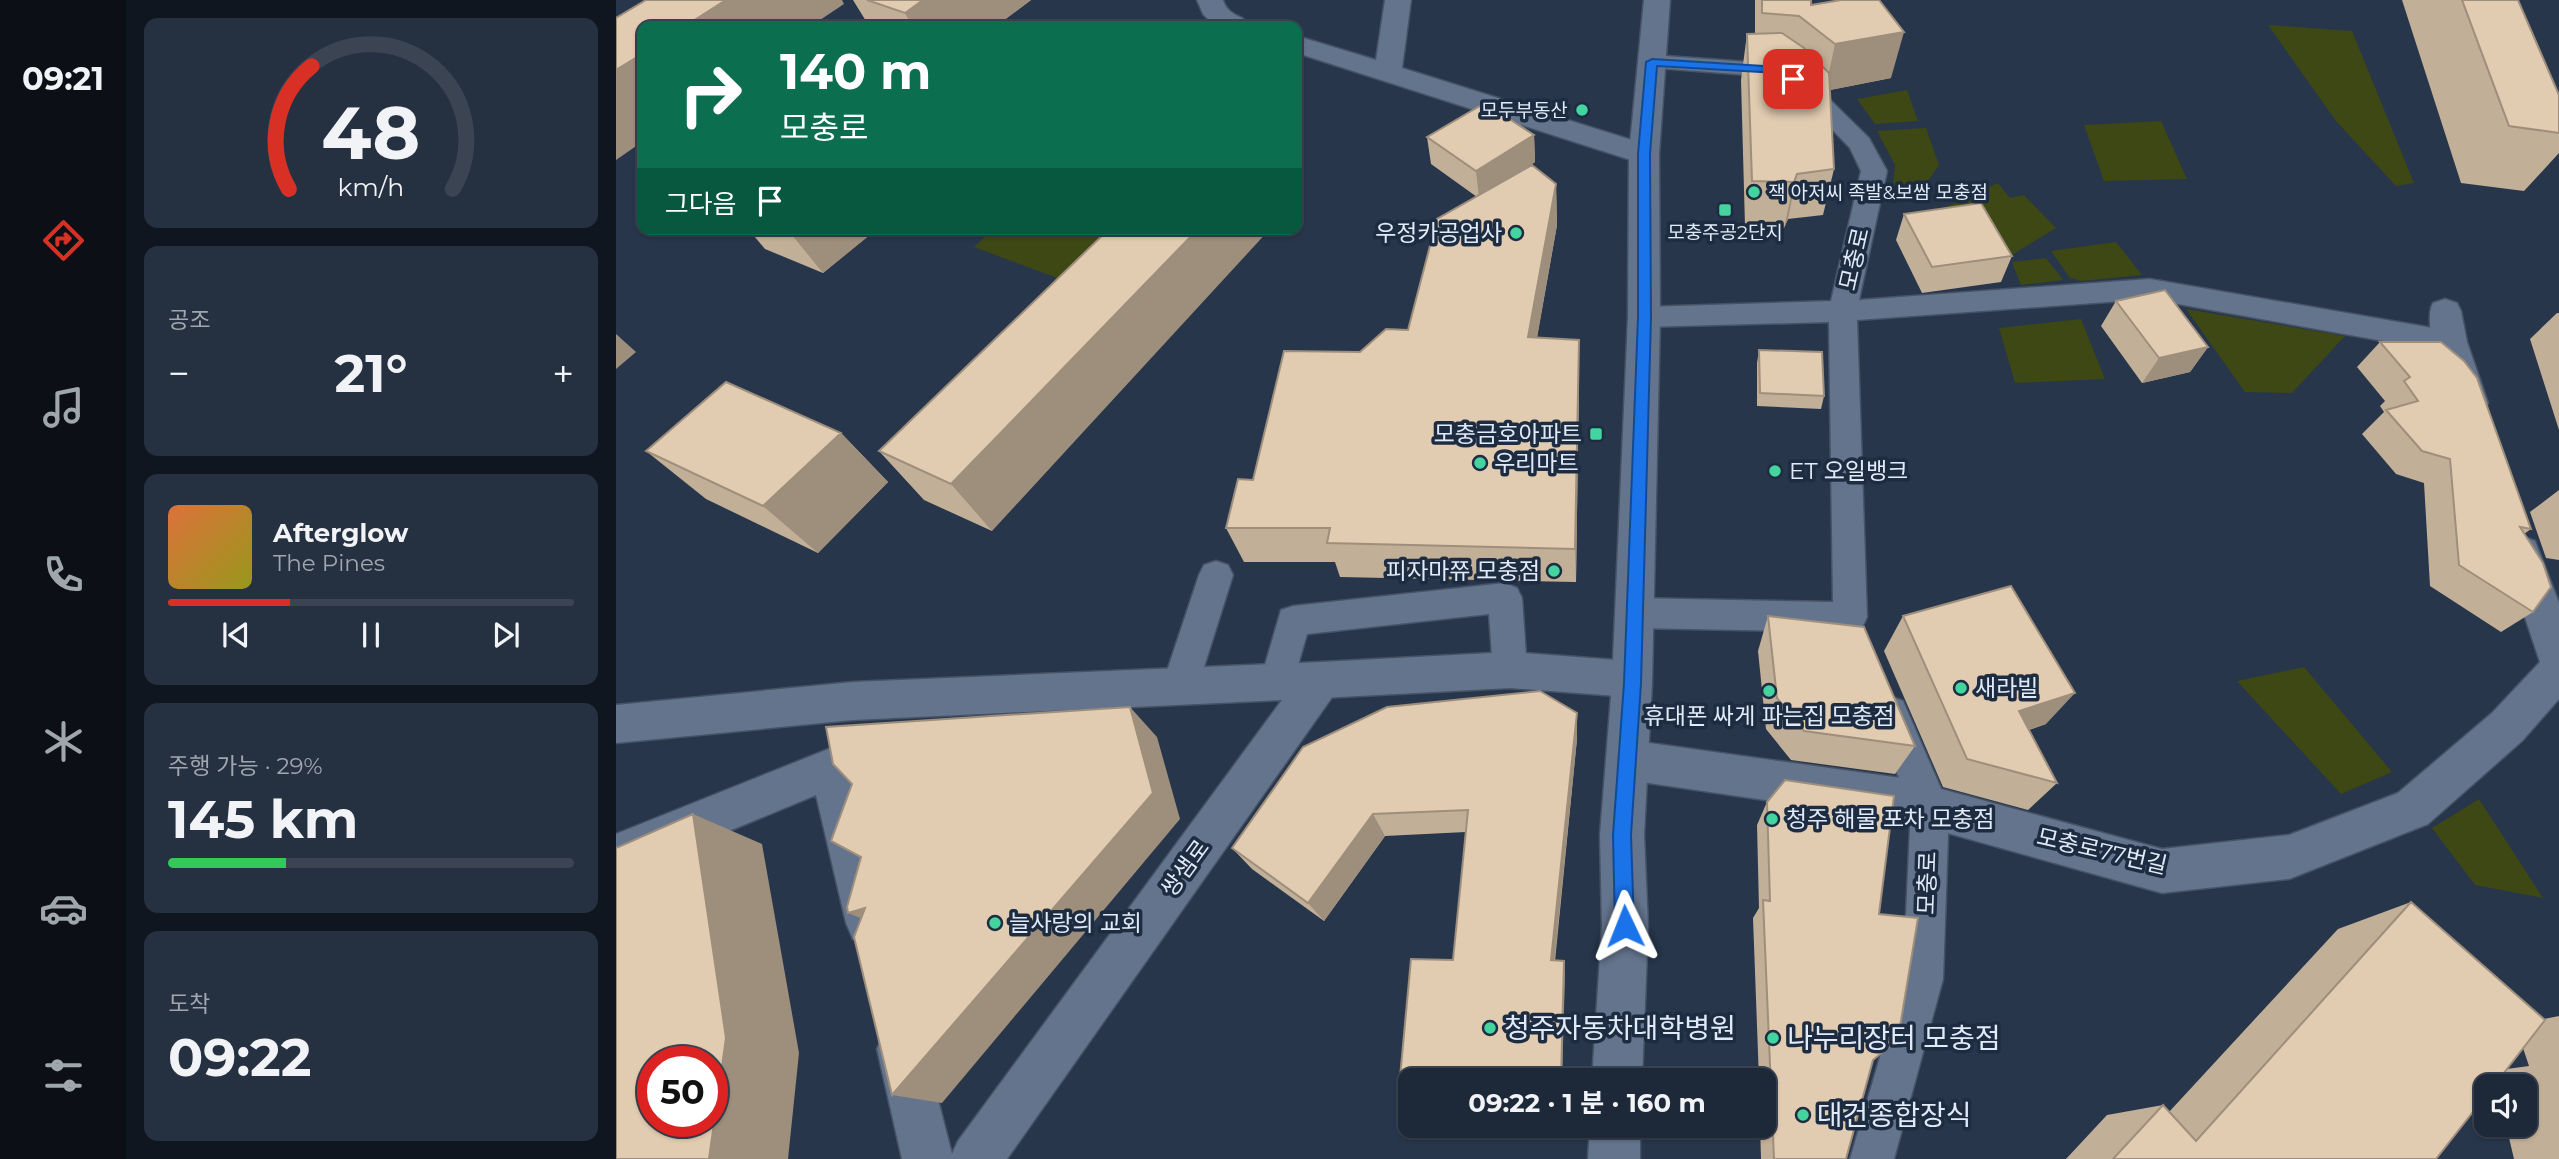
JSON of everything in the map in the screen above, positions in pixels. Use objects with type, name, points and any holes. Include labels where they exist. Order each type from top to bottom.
[{"type":"street","points":[[1210,0],[1212,10],[1223,21]]},
{"type":"street","points":[[1388,73],[1398,0]]},
{"type":"street","points":[[1618,1068],[1625,926],[1622,835],[1632,683],[1644,317],[1644,154],[1657,0]]},
{"type":"street","points":[[1302,46],[1644,154]]},
{"type":"street","points":[[2447,326],[2480,431]]},
{"type":"street","points":[[2511,520],[2559,660]]},
{"type":"street","points":[[616,724],[853,701],[1510,670],[1617,678],[1632,683]]},
{"type":"street","name":"모충로77번길","points":[[1628,760],[1901,799],[2162,871],[2289,857],[2413,808],[2507,727],[2559,670]]},
{"type":"street","name":"쌍샘로","points":[[976,1159],[1300,681]]},
{"type":"street","points":[[616,856],[831,768],[878,957]]},
{"type":"street","points":[[891,1011],[928,1159]]},
{"type":"street","points":[[1614,1159],[1615,1138]]},
{"type":"lane","name":"모충로","points":[[1652,62],[1781,70],[1805,88],[1860,144],[1874,171],[1843,311],[1850,617],[1930,807],[1923,979],[1872,1159]]},
{"type":"lane","points":[[1644,317],[1843,311],[2151,289],[2447,326]]},
{"type":"lane","points":[[1180,686],[1216,575]]},
{"type":"lane","points":[[1300,681],[1293,621],[1505,598],[1510,670]]},
{"type":"lane","points":[[1634,614],[1850,617]]},
{"type":"green space","points":[[2268,25],[2352,31],[2414,183],[2396,186],[2336,121]]},
{"type":"green space","points":[[1907,90],[1918,121],[1875,124],[1857,99]]},
{"type":"green space","points":[[2161,121],[2187,179],[2104,181],[2084,125]]},
{"type":"green space","points":[[1926,128],[1939,165],[1928,181],[1892,198],[1895,165],[1877,131]]},
{"type":"green space","points":[[1998,183],[2010,198],[2024,195],[2056,228],[1992,267],[1946,207]]},
{"type":"green space","points":[[987,235],[1146,235],[1092,291],[974,247]]},
{"type":"green space","points":[[2116,242],[2142,275],[2082,281],[2070,278],[2051,251]]},
{"type":"green space","points":[[2046,258],[2063,280],[2021,285],[2012,262]]},
{"type":"green space","points":[[2186,309],[2345,336],[2292,393],[2245,392]]},
{"type":"green space","points":[[2081,319],[2105,379],[2015,383],[1999,328]]},
{"type":"green space","points":[[2304,667],[2392,772],[2341,794],[2237,681]]},
{"type":"green space","points":[[2479,799],[2543,898],[2475,885],[2432,828]]},
{"type":"building","points":[[646,0],[726,0],[693,21],[637,21],[637,57],[616,70],[616,18]]},
{"type":"building","points":[[867,0],[923,0],[905,13]]},
{"type":"building","points":[[1762,0],[1811,0],[1811,5],[1841,0],[1879,0],[1904,32],[1835,44],[1799,16],[1762,13]]},
{"type":"building","points":[[2462,0],[2518,0],[2559,95],[2559,133],[2509,126]]},
{"type":"building","points":[[1782,33],[1804,48],[1829,73],[1834,169],[1797,174],[1794,182],[1752,181],[1747,34]]},
{"type":"building","points":[[1485,103],[1534,135],[1476,171],[1427,137]]},
{"type":"building","points":[[1532,165],[1556,184],[1528,337],[1579,340],[1575,549],[1327,543],[1330,528],[1226,528],[1238,479],[1253,480],[1284,351],[1360,352],[1386,329],[1408,330],[1437,219]]},
{"type":"building","points":[[1981,203],[2012,256],[1932,267],[1904,214]]},
{"type":"building","points":[[1103,235],[1192,235],[951,484],[879,451]]},
{"type":"building","points":[[2165,290],[2208,347],[2159,358],[2116,301]]},
{"type":"building","points":[[2380,342],[2441,342],[2464,361],[2477,378],[2531,529],[2520,527],[2543,563],[2551,587],[2533,612],[2459,565],[2450,459],[2422,451],[2386,410],[2418,401],[2404,381],[2410,377]]},
{"type":"building","points":[[1759,350],[1822,352],[1824,396],[1760,393]]},
{"type":"building","points":[[726,382],[841,433],[763,506],[646,451]]},
{"type":"building","points":[[2011,586],[2075,693],[2019,711],[2057,783],[1967,759],[1903,616]]},
{"type":"building","points":[[1768,616],[1864,627],[1915,746],[1804,731],[1777,698]]},
{"type":"building","points":[[1540,691],[1577,713],[1551,960],[1564,961],[1561,1068],[1401,1068],[1411,959],[1453,960],[1468,810],[1373,814],[1308,903],[1232,848],[1303,747],[1387,707]]},
{"type":"building","name":"늘사랑의 교회","points":[[1130,707],[1153,793],[892,1095],[854,937],[865,908],[848,913],[847,907],[861,857],[831,841],[852,784],[833,764],[826,727]]},
{"type":"building","points":[[1785,780],[1894,796],[1879,914],[1918,918],[1898,1039],[1873,1060],[1846,1159],[1774,1159],[1776,1068],[1770,1068],[1763,900],[1770,901],[1767,802]]},
{"type":"building","points":[[693,814],[726,1038],[725,1046],[637,1046],[637,1137],[712,1137],[709,1159],[616,1159],[616,848]]},
{"type":"building","points":[[2411,902],[2545,1020],[2503,1074],[2474,1074],[2474,1111],[2436,1159],[2113,1159],[2163,1105],[2196,1141]]},
{"type":"place","name":"모두부동산","points":[[1582,110]]},
{"type":"place","name":"잭 아저씨 족발&보쌈 모충점","points":[[1754,192]]},
{"type":"place","name":"모충주공2단지","points":[[1725,210]]},
{"type":"place","name":"우정카공업사","points":[[1516,233]]},
{"type":"place","name":"모충금호아파트","points":[[1596,434]]},
{"type":"place","name":"우리마트","points":[[1480,463]]},
{"type":"place","name":"ET 오일뱅크","points":[[1775,471]]},
{"type":"place","name":"피자마쮸 모충점","points":[[1554,571]]},
{"type":"place","name":"새라빌","points":[[1961,688]]},
{"type":"place","name":"휴대폰 싸게 파는집 모충점","points":[[1769,691]]},
{"type":"place","name":"청주 해물 포차 모충점","points":[[1772,819]]},
{"type":"place","name":"늘사랑의 교회","points":[[995,923]]},
{"type":"place","name":"청주자동차대학병원","points":[[1490,1028]]},
{"type":"place","name":"나누리장터 모충점","points":[[1773,1038]]},
{"type":"place","name":"대건종합장식","points":[[1803,1115]]},
{"type":"route","points":[[1625,926],[1622,835],[1632,683],[1644,317],[1644,154],[1652,62],[1781,70],[1793,79]]}]
